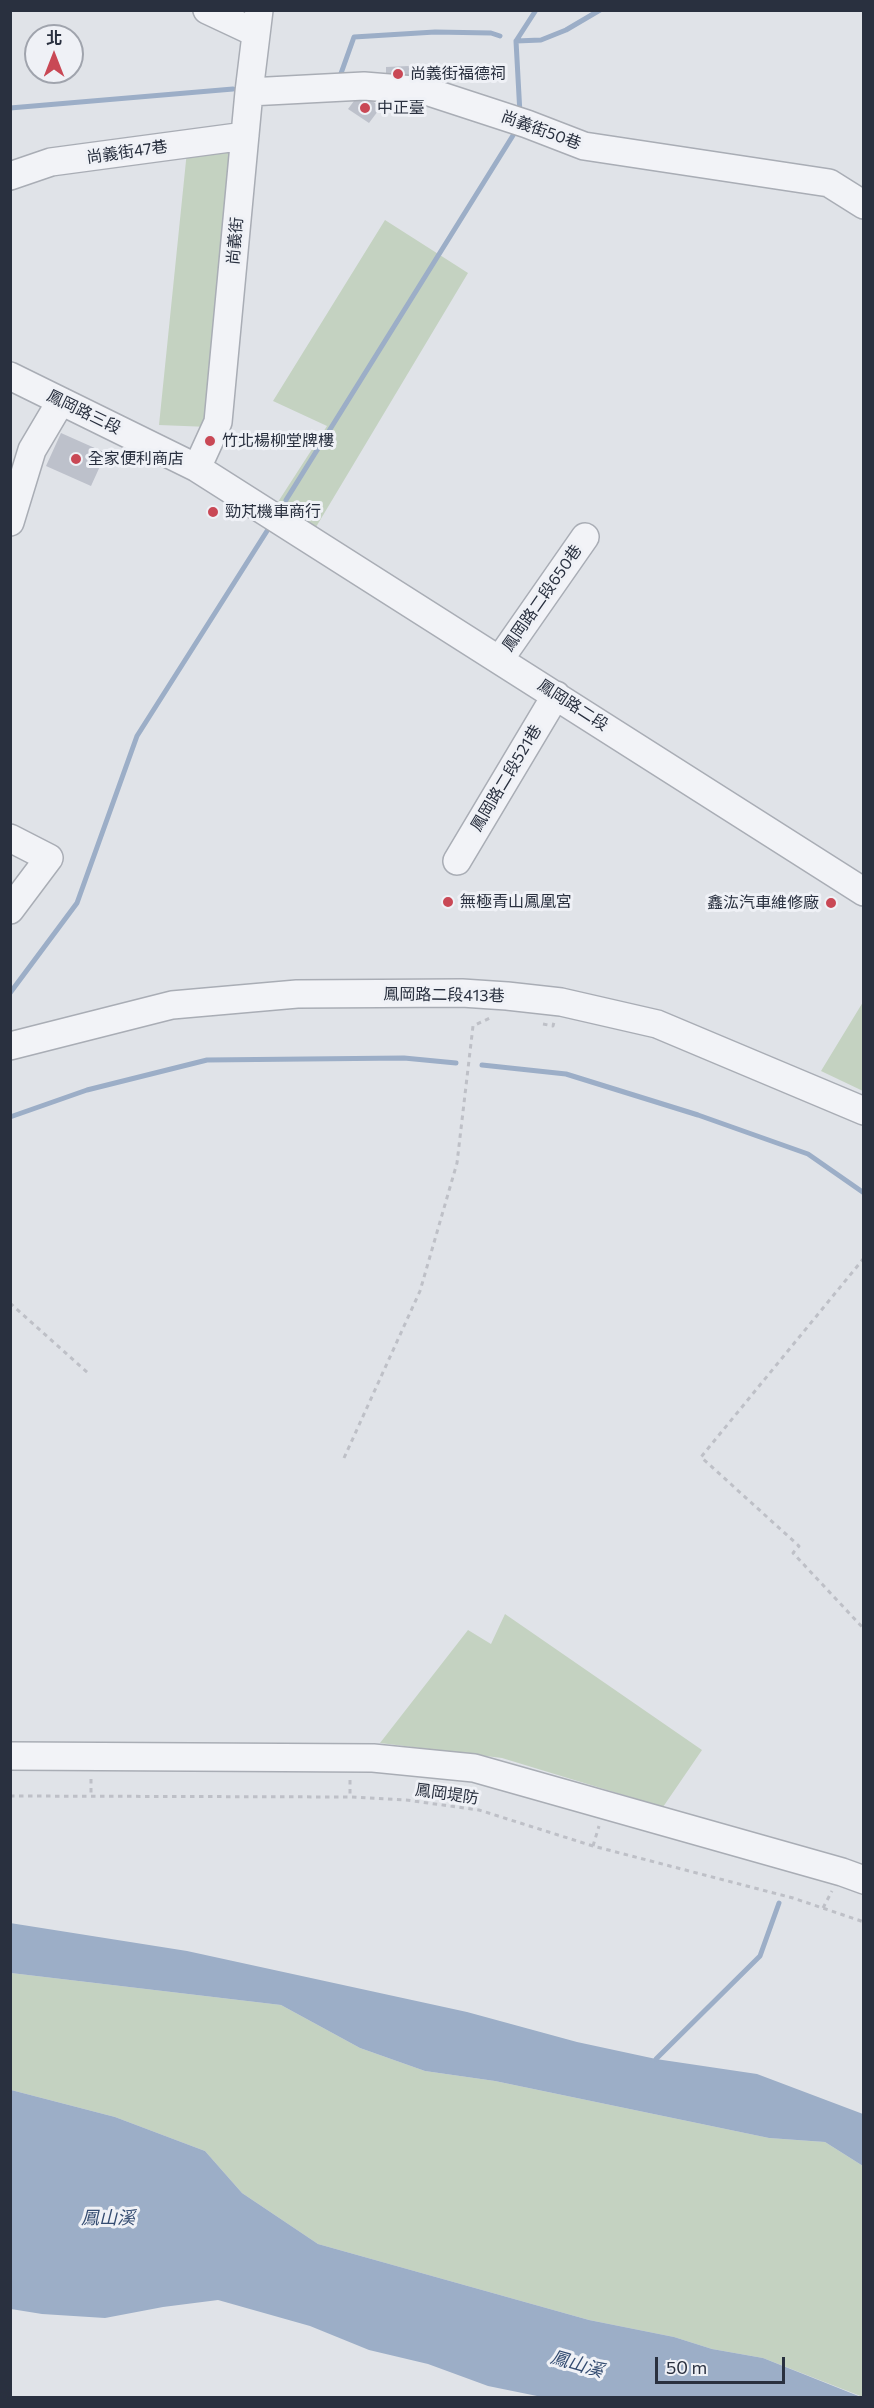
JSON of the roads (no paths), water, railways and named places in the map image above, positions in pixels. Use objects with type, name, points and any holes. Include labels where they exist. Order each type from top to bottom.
[{"type":"street","points":[[207,10],[258,22]]},
{"type":"street","name":"尚義街","points":[[197,468],[219,422],[249,92],[258,22]]},
{"type":"street","name":"尚義街50巷","points":[[249,92],[363,86],[426,92],[520,122],[584,147],[829,183],[864,205]]},
{"type":"street","name":"尚義街47巷","points":[[10,176],[51,162],[245,136]]},
{"type":"street","points":[[829,183],[864,179]]},
{"type":"street","name":"鳳岡路三段","points":[[10,376],[197,468],[281,521]]},
{"type":"street","points":[[10,522],[23,449],[60,401]]},
{"type":"street","name":"鳳岡路二段","points":[[281,521],[864,892]]},
{"type":"street","name":"鳳岡路二段650巷","points":[[500,659],[585,537]]},
{"type":"street","name":"鳳岡路二段521巷","points":[[456,861],[556,695]]},
{"type":"street","points":[[10,838],[49,858],[10,909]]},
{"type":"street","name":"鳳岡路二段413巷","points":[[10,1046],[172,1005],[286,995],[462,993],[561,1002],[657,1024],[864,1111]]},
{"type":"street","points":[[10,1756],[373,1758],[474,1768],[775,1852],[864,1880]]},
{"type":"water","points":[[10,1923],[187,1951],[467,2012],[577,2042],[656,2059],[757,2074],[863,2114],[863,2166],[825,2142],[769,2138],[495,2081],[425,2071],[360,2048],[281,2005],[11,1973]]},
{"type":"water","name":"鳳山溪","points":[[11,2090],[115,2117],[205,2151],[242,2193],[318,2244],[589,2320],[674,2337],[712,2349],[763,2358],[861,2397],[542,2397],[488,2386],[428,2364],[369,2350],[310,2326],[218,2300],[105,2318],[42,2314],[11,2309]]},
{"type":"waterway","points":[[520,114],[516,41],[536,10]]},
{"type":"waterway","points":[[516,41],[541,40],[566,30],[600,10]]},
{"type":"waterway","points":[[339,79],[354,37],[435,32],[491,33],[500,36]]},
{"type":"waterway","points":[[10,108],[233,89]]},
{"type":"waterway","points":[[286,500],[517,129]]},
{"type":"waterway","points":[[10,993],[77,903],[137,736],[267,531]]},
{"type":"waterway","points":[[10,1117],[87,1090],[207,1060],[404,1058],[456,1063]]},
{"type":"waterway","points":[[482,1065],[566,1074],[698,1115],[808,1154],[864,1193]]},
{"type":"waterway","points":[[656,2059],[760,1956],[779,1903]]},
{"type":"place","name":"尚義街福德祠","points":[[398,74]]},
{"type":"place","name":"中正臺","points":[[365,108]]},
{"type":"place","name":"竹北楊柳堂牌樓","points":[[210,441]]},
{"type":"place","name":"全家便利商店","points":[[76,459]]},
{"type":"place","name":"勁芃機車商行","points":[[213,512]]},
{"type":"place","name":"無極青山鳳凰宮","points":[[448,902]]},
{"type":"place","name":"鑫汯汽車維修廠","points":[[831,903]]}]
